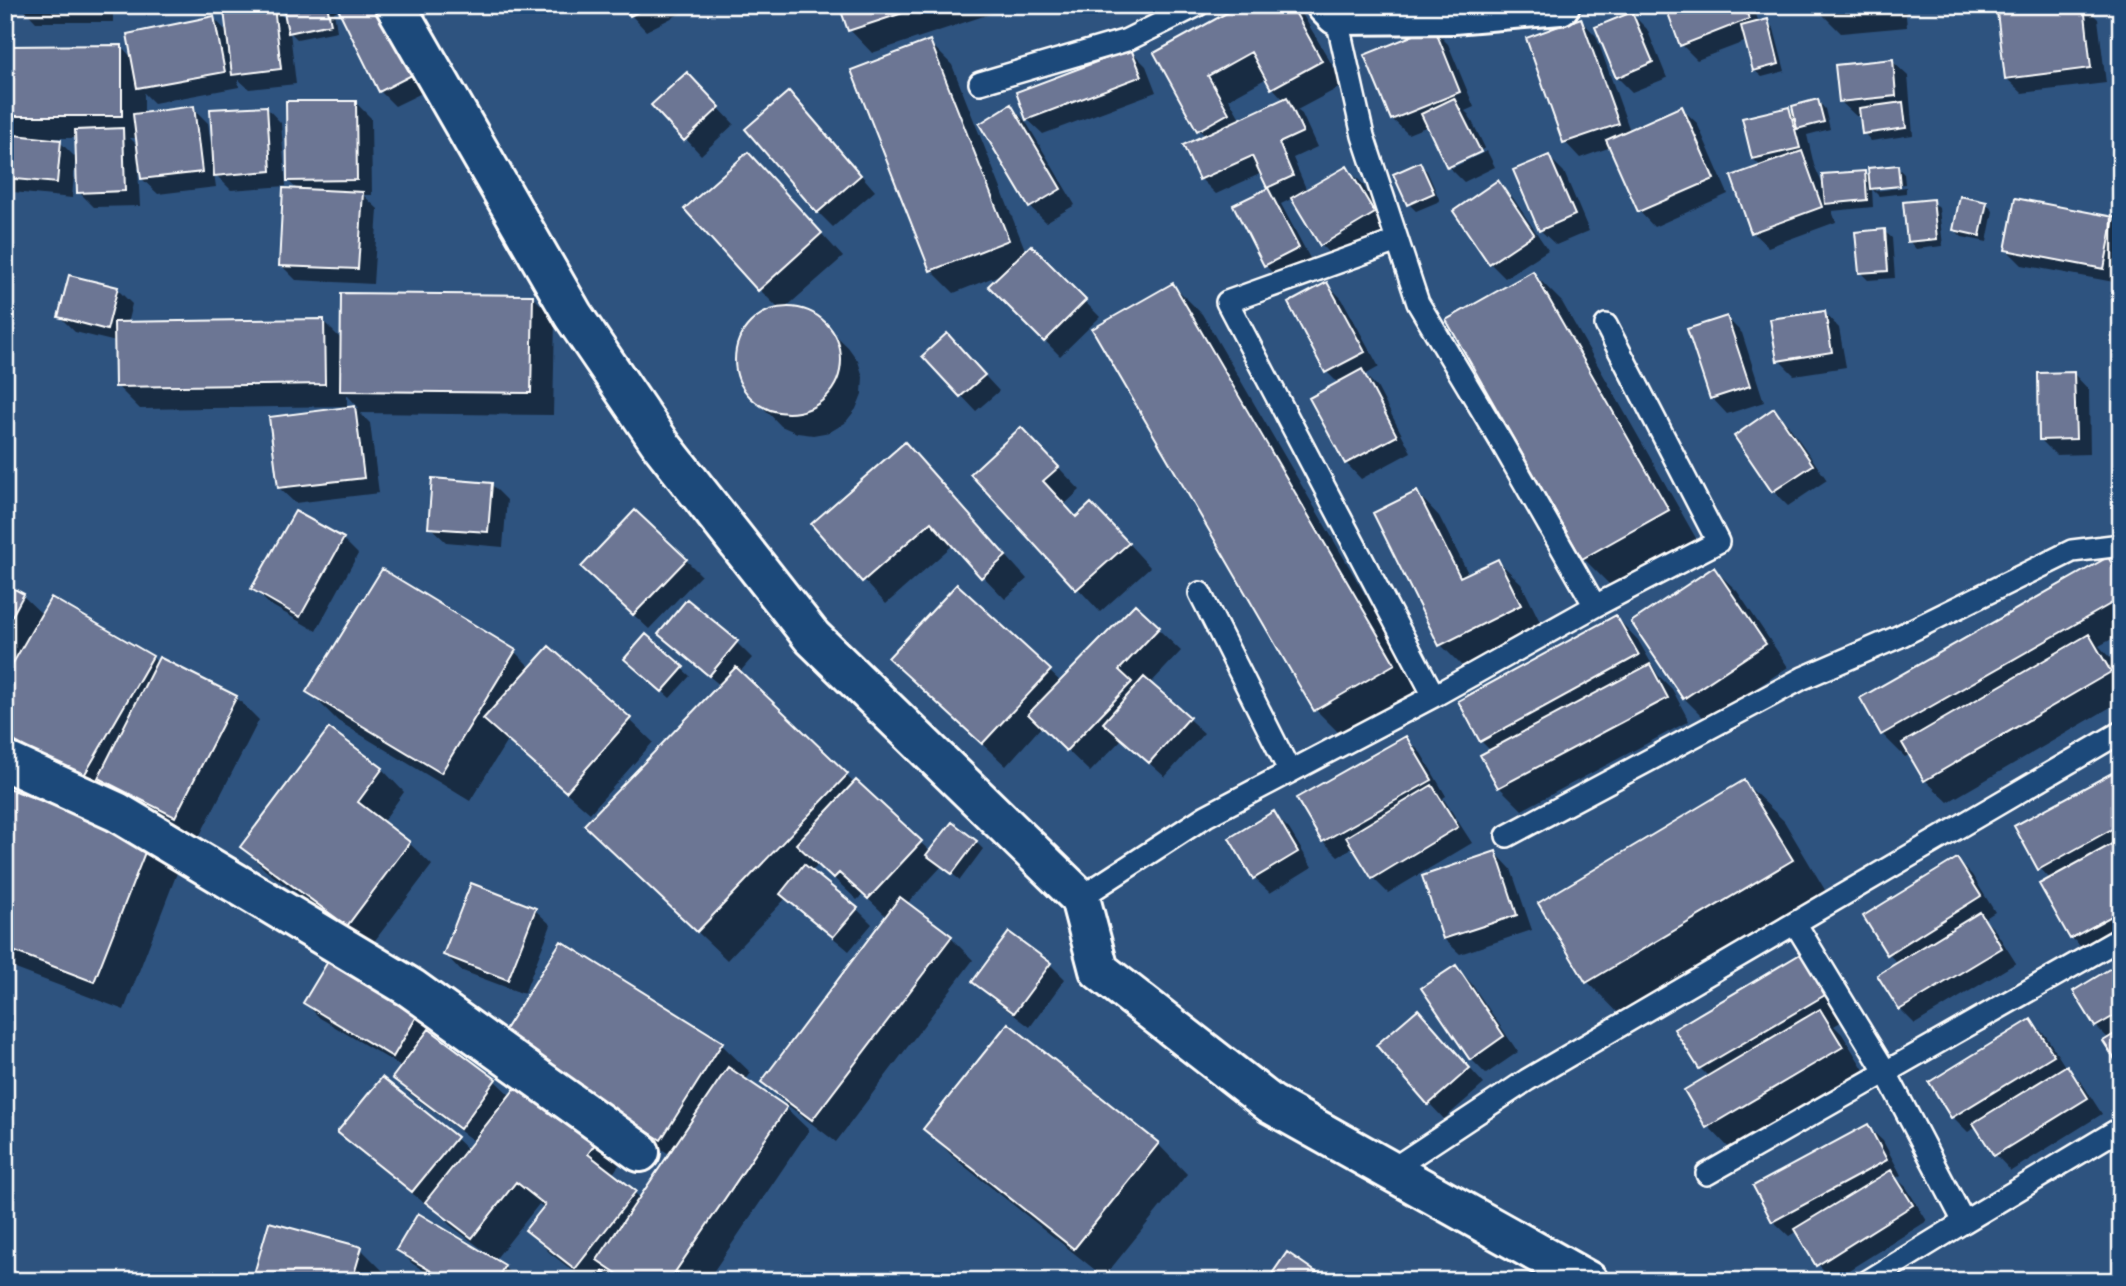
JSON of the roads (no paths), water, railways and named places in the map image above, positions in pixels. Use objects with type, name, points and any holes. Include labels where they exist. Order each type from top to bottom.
[{"type":"street","points":[[395,5],[573,314],[662,446],[812,637],[1080,898],[1099,970],[1271,1104],[1588,1281]]},
{"type":"street","points":[[1331,10],[1453,14],[1560,5]]},
{"type":"street","points":[[5,761],[117,812],[411,988],[640,1152]]},
{"type":"lane","points":[[980,83],[1127,40],[1198,5]]},
{"type":"lane","points":[[1331,10],[1363,136],[1418,303],[1595,606]]},
{"type":"lane","points":[[1397,241],[1227,302],[1434,696]]},
{"type":"lane","points":[[1080,898],[1206,816],[1718,542],[1606,325]]},
{"type":"lane","points":[[1507,836],[1802,678],[1898,637],[2072,551],[2121,545]]},
{"type":"lane","points":[[1200,593],[1290,772]]},
{"type":"lane","points":[[1391,1170],[1527,1080],[2121,732]]},
{"type":"lane","points":[[1795,923],[1885,1071],[1964,1222]]},
{"type":"lane","points":[[1707,1174],[2121,938]]},
{"type":"lane","points":[[1868,1281],[2121,1128]]}]
